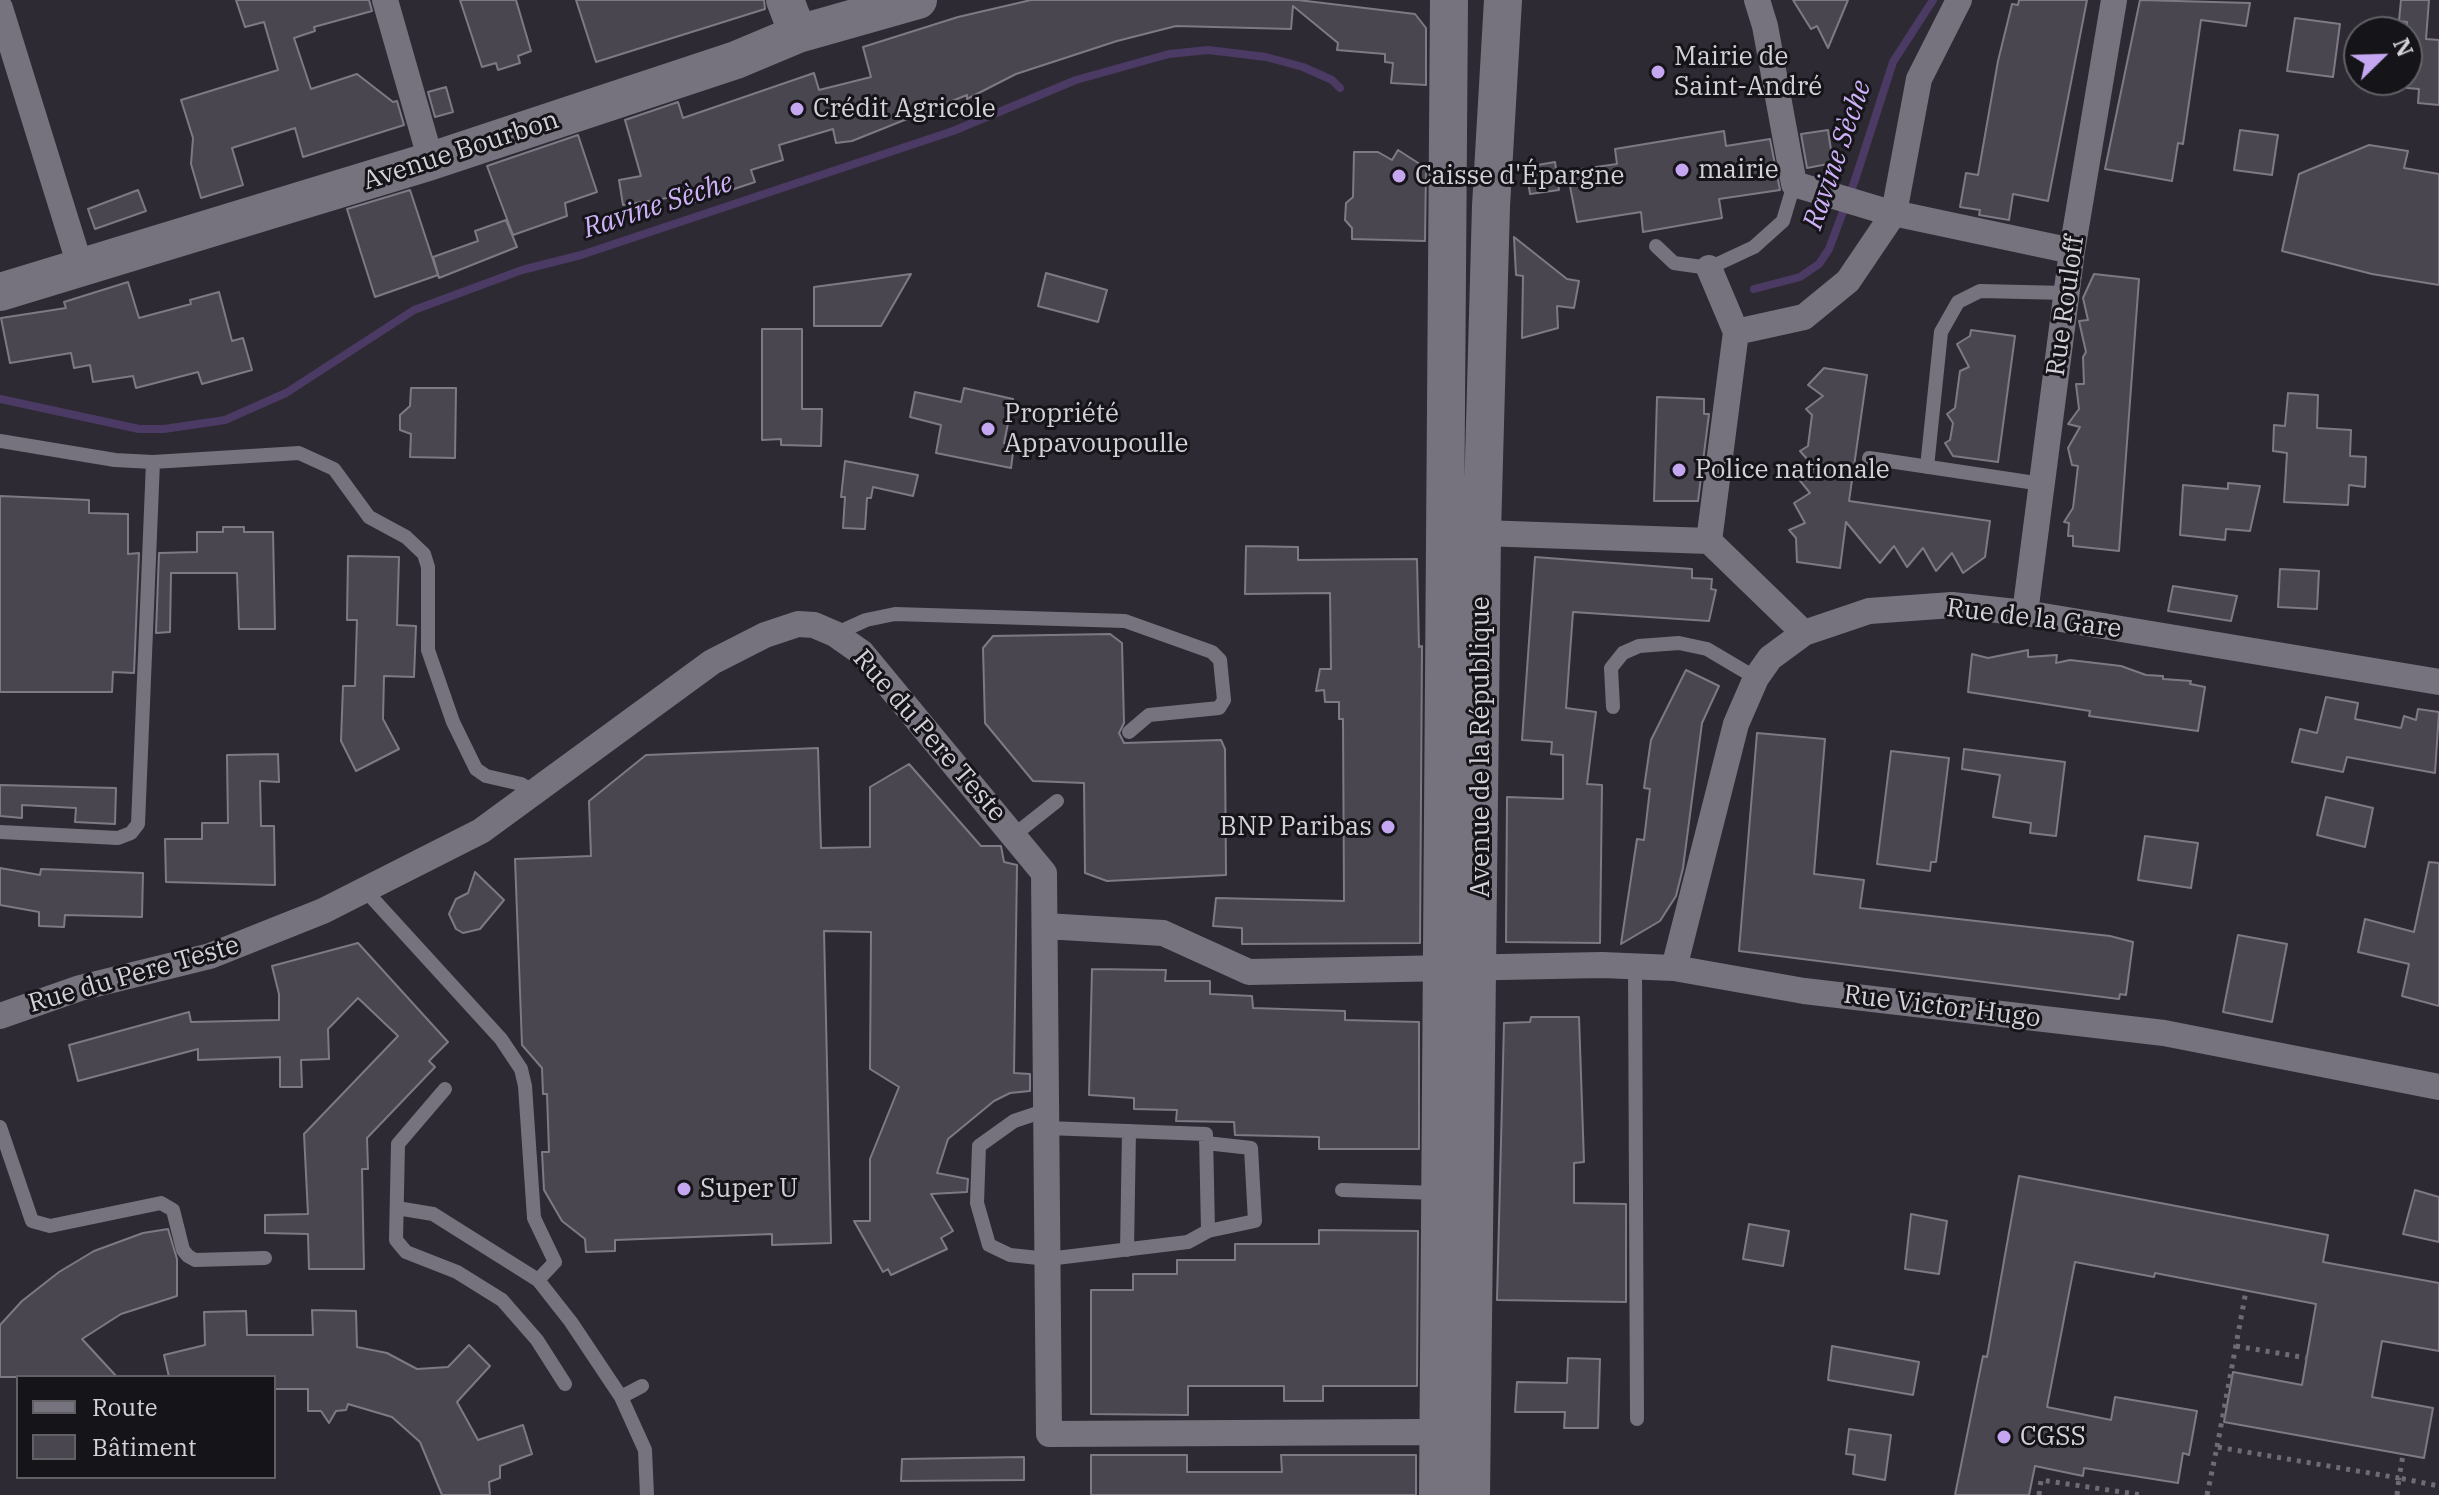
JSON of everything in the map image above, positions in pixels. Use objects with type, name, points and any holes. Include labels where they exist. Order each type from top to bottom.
[{"type":"main road","name":"Avenue Bourbon","points":[[0,292],[431,161],[736,60],[791,17],[918,0]]},
{"type":"main road","name":"Avenue de la République","points":[[1449,0],[1459,968],[1471,1495]]},
{"type":"main road","name":"Avenue de la République","points":[[1438,1495],[1439,1193],[1459,968],[1482,533],[1491,206],[1503,0]]},
{"type":"street","points":[[385,0],[431,161]]},
{"type":"street","points":[[1757,0],[1765,26],[1794,184],[1889,212],[2072,251]]},
{"type":"street","points":[[1736,332],[1804,317],[1848,281],[1889,212],[1919,79],[1959,0]]},
{"type":"street","name":"Rue Rouloff","points":[[2025,613],[2072,251],[2114,0]]},
{"type":"street","points":[[0,8],[81,269]]},
{"type":"street","points":[[1709,268],[1736,332],[1709,541]]},
{"type":"street","points":[[1482,533],[1709,541],[1804,633]]},
{"type":"street","name":"Rue de la Gare","points":[[1674,968],[1736,724],[1756,678],[1770,658],[1804,633],[1869,611],[1952,605],[2025,613],[2439,682]]},
{"type":"street","name":"Rue du Pere Teste","points":[[0,1016],[68,991],[210,956],[299,922],[481,831],[712,662],[765,635],[798,624],[835,634],[862,653],[1044,873],[1049,1434],[1422,1432],[1439,1435]]},
{"type":"street","name":"Rue Victor Hugo","points":[[1045,926],[1163,933],[1249,972],[1674,968],[1714,977],[2164,1033],[2439,1087]]},
{"type":"street","points":[[1684,933],[1692,951],[1714,977]]},
{"type":"lane","points":[[1656,246],[1674,263],[1709,268],[1754,247],[1783,221],[1794,184]]},
{"type":"lane","points":[[1927,467],[1941,332],[1958,302],[1980,291],[2067,293]]},
{"type":"lane","points":[[0,441],[101,458],[153,462],[299,453],[334,469],[369,517],[406,537],[424,554],[428,567],[428,650],[453,722],[476,769],[536,793]]},
{"type":"lane","points":[[1869,458],[2042,484]]},
{"type":"lane","points":[[0,832],[118,838],[131,833],[138,824],[153,462]]},
{"type":"lane","points":[[835,634],[866,620],[895,614],[1125,621],[1212,652],[1220,660],[1224,700],[1219,708],[1149,715],[1129,732]]},
{"type":"lane","points":[[1613,707],[1611,668],[1623,653],[1639,646],[1679,643],[1707,649],[1756,678]]},
{"type":"lane","points":[[1014,835],[1057,801]]},
{"type":"lane","points":[[364,889],[501,1039],[521,1069],[525,1086],[534,1218],[555,1262],[538,1280]]},
{"type":"lane","points":[[1635,966],[1637,1419]]},
{"type":"lane","points":[[445,1089],[401,1137],[397,1155],[396,1240],[401,1246],[457,1272],[502,1300],[537,1340],[565,1384]]},
{"type":"lane","points":[[1206,1143],[1251,1148],[1255,1221],[1208,1231],[1188,1242],[1048,1259],[1010,1255],[989,1245],[977,1203],[979,1146],[1014,1121],[1047,1119],[1129,1131],[1206,1134],[1206,1143],[1208,1231]]},
{"type":"lane","points":[[0,1127],[32,1221],[50,1226],[161,1203],[173,1210],[183,1250],[195,1260],[265,1258]]},
{"type":"lane","points":[[1127,1250],[1129,1131]]},
{"type":"lane","points":[[1342,1190],[1439,1193]]},
{"type":"lane","points":[[397,1208],[433,1214],[538,1280],[571,1322],[621,1397],[645,1450],[647,1495]]},
{"type":"lane","points":[[621,1397],[642,1386]]},
{"type":"path","points":[[2207,1495],[2246,1291]]},
{"type":"path","points":[[2236,1346],[2307,1358]]},
{"type":"path","points":[[2217,1447],[2439,1486]]},
{"type":"path","points":[[2397,1495],[2403,1455]]},
{"type":"path","points":[[2039,1495],[2041,1480],[2142,1495]]},
{"type":"building","points":[[236,0],[369,0],[372,11],[314,27],[315,31],[294,38],[311,89],[357,74],[393,102],[397,101],[404,125],[303,157],[295,128],[232,148],[243,185],[201,198],[191,164],[193,138],[181,100],[278,70],[264,22],[245,27]]},
{"type":"building","points":[[460,0],[516,0],[531,51],[518,56],[520,63],[498,70],[496,63],[482,67]]},
{"type":"building","points":[[576,0],[764,0],[765,9],[596,62]]},
{"type":"building","points":[[1031,0],[1298,0],[1415,14],[1426,28],[1426,85],[1391,83],[1393,63],[1385,62],[1385,54],[1337,50],[1338,43],[1293,6],[1291,29],[1176,26],[1117,41],[1016,74],[967,99],[967,95],[852,141],[836,143],[833,129],[779,145],[783,160],[751,170],[755,182],[689,204],[686,195],[623,205],[619,180],[641,176],[625,120],[678,102],[683,118],[814,73],[819,90],[871,77],[863,47],[958,17]]},
{"type":"building","points":[[1793,0],[1848,0],[1828,48],[1817,26],[1811,29]]},
{"type":"building","points":[[2019,0],[2087,0],[2048,201],[2013,194],[2009,220],[1979,215],[1980,210],[1960,207],[1966,173],[1978,175],[1998,61],[2012,4],[2018,5]]},
{"type":"building","points":[[2140,0],[2250,3],[2246,26],[2201,20],[2183,144],[2178,143],[2172,181],[2105,169]]},
{"type":"building","points":[[2401,0],[2429,0],[2426,39],[2439,40],[2439,105],[2418,103],[2418,96],[2423,96],[2423,16],[2399,16]]},
{"type":"building","points":[[2295,18],[2340,24],[2333,77],[2287,71]]},
{"type":"building","points":[[446,87],[453,112],[435,117],[428,92]]},
{"type":"building","points":[[1828,130],[1833,163],[1807,168],[1801,134]]},
{"type":"building","points":[[2240,130],[2278,135],[2272,175],[2234,170]]},
{"type":"building","points":[[1724,131],[1726,146],[1770,139],[1780,190],[1719,199],[1722,218],[1643,232],[1641,212],[1577,222],[1567,171],[1617,164],[1615,149]]},
{"type":"building","points":[[578,135],[597,192],[565,203],[567,216],[513,235],[487,166]]},
{"type":"building","points":[[2369,145],[2408,151],[2404,168],[2439,174],[2439,285],[2372,274],[2282,251],[2299,174]]},
{"type":"building","points":[[1398,150],[1426,168],[1425,241],[1352,239],[1352,228],[1345,220],[1346,203],[1353,197],[1354,152],[1378,152],[1392,160]]},
{"type":"building","points":[[1555,162],[1559,190],[1530,194],[1526,167]]},
{"type":"building","points":[[138,190],[146,211],[95,229],[88,209]]},
{"type":"building","points":[[410,190],[438,275],[375,297],[347,209]]},
{"type":"building","points":[[506,220],[517,247],[439,278],[433,257],[478,241],[475,231]]},
{"type":"building","points":[[1514,237],[1567,279],[1579,281],[1574,308],[1557,306],[1558,328],[1522,338],[1523,276],[1516,275]]},
{"type":"building","points":[[1046,273],[1107,290],[1098,322],[1038,306]]},
{"type":"building","points":[[911,274],[881,326],[814,326],[814,287]]},
{"type":"building","points":[[2094,274],[2139,279],[2119,551],[2073,546],[2073,536],[2068,536],[2069,523],[2064,522],[2073,508],[2078,466],[2072,465],[2068,448],[2080,427],[2068,424],[2079,409],[2076,384],[2084,384],[2083,357],[2086,352],[2079,321],[2088,320],[2083,298]]},
{"type":"building","points":[[128,282],[139,318],[191,304],[190,300],[219,292],[232,341],[243,338],[252,370],[202,384],[198,372],[136,388],[133,376],[93,382],[90,365],[74,368],[71,353],[10,363],[1,318],[66,308],[64,302]]},
{"type":"building","points":[[762,329],[802,329],[802,409],[822,409],[821,446],[781,445],[781,439],[762,440]]},
{"type":"building","points":[[1971,330],[2015,336],[1998,462],[1953,456],[1945,443],[1950,440],[1953,423],[1947,414],[1955,408],[1960,371],[1969,367],[1957,344],[1970,336]]},
{"type":"building","points":[[1824,368],[1867,375],[1849,501],[1990,521],[1985,557],[1963,573],[1952,553],[1936,571],[1923,548],[1907,567],[1894,546],[1880,563],[1846,522],[1840,568],[1797,562],[1796,538],[1789,530],[1805,523],[1794,503],[1810,493],[1797,477],[1815,468],[1800,451],[1808,446],[1812,415],[1806,409],[1823,396],[1808,385]]},
{"type":"building","points":[[411,388],[456,388],[455,458],[410,457],[411,434],[400,430],[400,415],[410,406]]},
{"type":"building","points":[[964,388],[1013,399],[1004,443],[1014,445],[1011,468],[936,453],[941,425],[910,417],[915,392],[961,402]]},
{"type":"building","points":[[2288,393],[2318,395],[2317,428],[2351,430],[2350,456],[2366,457],[2365,487],[2349,485],[2348,505],[2284,502],[2287,453],[2273,451],[2274,425],[2285,426]]},
{"type":"building","points":[[1657,397],[1704,399],[1704,414],[1709,414],[1698,501],[1654,501]]},
{"type":"building","points":[[845,461],[918,475],[913,496],[873,487],[871,498],[867,498],[865,529],[843,528],[845,497],[841,497]]},
{"type":"building","points":[[2228,483],[2260,486],[2250,531],[2226,529],[2225,540],[2180,535],[2183,485],[2228,489]]},
{"type":"building","points":[[0,496],[89,500],[89,513],[128,514],[128,554],[139,553],[134,673],[113,672],[112,692],[0,692]]},
{"type":"building","points":[[223,527],[244,527],[244,532],[273,532],[275,629],[239,629],[237,573],[171,573],[170,632],[156,633],[159,553],[197,552],[197,532],[223,532]]},
{"type":"building","points":[[1246,546],[1298,547],[1298,560],[1417,559],[1419,647],[1422,646],[1420,943],[1242,944],[1242,928],[1213,926],[1216,898],[1344,901],[1343,719],[1339,719],[1339,702],[1325,702],[1324,690],[1316,691],[1320,669],[1331,669],[1330,593],[1245,594]]},
{"type":"building","points":[[348,556],[399,557],[397,625],[416,626],[414,677],[384,676],[383,719],[399,749],[356,771],[341,741],[343,686],[355,686],[357,620],[347,620]]},
{"type":"building","points":[[1535,557],[1692,569],[1692,578],[1712,579],[1711,589],[1716,590],[1709,621],[1573,612],[1566,708],[1596,712],[1587,784],[1602,785],[1600,943],[1506,942],[1507,797],[1563,799],[1563,755],[1551,754],[1552,742],[1522,740]]},
{"type":"building","points":[[2280,569],[2319,571],[2317,609],[2278,607]]},
{"type":"building","points":[[2173,586],[2237,596],[2231,621],[2168,611]]},
{"type":"building","points":[[1110,634],[1122,643],[1124,723],[1119,733],[1124,743],[1221,740],[1225,749],[1226,875],[1107,881],[1085,873],[1084,783],[1033,781],[985,723],[983,648],[993,636]]},
{"type":"building","points":[[2028,650],[2028,657],[2057,655],[2056,663],[2070,660],[2121,666],[2146,675],[2191,681],[2190,684],[2205,687],[2198,731],[2089,716],[2090,711],[1968,692],[1972,654],[1988,658]]},
{"type":"building","points":[[1686,670],[1719,686],[1702,723],[1683,868],[1676,896],[1660,921],[1621,944],[1637,839],[1644,840],[1650,789],[1644,788],[1651,740]]},
{"type":"building","points":[[2326,697],[2358,703],[2355,719],[2401,728],[2404,716],[2416,720],[2418,709],[2439,712],[2435,773],[2347,757],[2343,772],[2292,762],[2300,729],[2317,733]]},
{"type":"building","points":[[1757,733],[1825,739],[1814,874],[1864,880],[1860,908],[2110,936],[2133,942],[2126,995],[2120,994],[2119,999],[1739,951]]},
{"type":"building","points":[[818,748],[821,848],[870,847],[870,787],[909,764],[981,846],[1001,846],[1004,862],[1017,865],[1014,1073],[1030,1074],[1030,1091],[1010,1093],[994,1101],[948,1139],[937,1173],[968,1179],[967,1192],[931,1194],[953,1231],[941,1238],[947,1249],[891,1275],[888,1269],[883,1272],[854,1221],[870,1221],[870,1159],[899,1087],[870,1069],[871,932],[824,931],[831,1243],[772,1245],[772,1234],[615,1240],[615,1251],[586,1252],[585,1239],[562,1221],[544,1190],[542,1152],[549,1152],[547,1094],[543,1094],[542,1068],[522,1045],[515,859],[591,856],[589,801],[646,755]]},
{"type":"building","points":[[1964,749],[2065,762],[2056,836],[2030,833],[2031,823],[1993,817],[2000,775],[1962,769]]},
{"type":"building","points":[[1891,751],[1949,758],[1936,862],[1931,862],[1930,871],[1877,864]]},
{"type":"building","points":[[278,754],[279,782],[260,781],[261,826],[274,826],[275,885],[166,882],[165,839],[202,839],[202,823],[228,823],[227,755]]},
{"type":"building","points":[[0,785],[116,788],[115,824],[75,822],[76,808],[22,805],[22,818],[0,816]]},
{"type":"building","points":[[2326,797],[2373,808],[2365,847],[2317,835]]},
{"type":"building","points":[[2145,836],[2198,843],[2191,888],[2138,880]]},
{"type":"building","points":[[2429,862],[2439,863],[2439,1006],[2402,996],[2409,964],[2358,952],[2365,919],[2414,932]]},
{"type":"building","points":[[0,868],[40,875],[41,869],[143,873],[142,917],[65,915],[64,927],[39,926],[39,912],[0,905]]},
{"type":"building","points":[[475,872],[504,900],[480,929],[463,933],[456,929],[449,914],[456,899],[468,893]]},
{"type":"building","points":[[2238,935],[2287,944],[2272,1022],[2223,1012]]},
{"type":"building","points":[[358,943],[448,1042],[429,1061],[435,1067],[367,1138],[368,1169],[362,1169],[364,1269],[309,1269],[308,1234],[265,1233],[265,1215],[308,1214],[304,1134],[398,1036],[358,998],[328,1029],[329,1059],[301,1060],[302,1087],[280,1087],[280,1057],[198,1060],[198,1049],[78,1081],[69,1045],[189,1012],[191,1022],[279,1020],[279,994],[272,966]]},
{"type":"building","points":[[1092,969],[1166,970],[1165,981],[1210,981],[1210,994],[1252,996],[1253,1008],[1345,1011],[1345,1020],[1419,1022],[1419,1149],[1319,1149],[1319,1137],[1235,1135],[1234,1122],[1176,1121],[1177,1110],[1134,1109],[1134,1098],[1089,1095]]},
{"type":"building","points":[[1531,1017],[1579,1017],[1584,1162],[1574,1163],[1574,1203],[1626,1204],[1626,1302],[1497,1300],[1504,1023],[1530,1022]]},
{"type":"building","points":[[2019,1176],[2328,1235],[2323,1262],[2439,1283],[2439,1351],[2382,1341],[2372,1397],[2433,1408],[2424,1458],[2224,1422],[2233,1372],[2302,1385],[2316,1304],[2155,1273],[2154,1277],[2075,1262],[2047,1407],[2111,1420],[2115,1397],[2197,1411],[2189,1455],[2183,1453],[2178,1483],[2084,1468],[2083,1476],[2035,1466],[2029,1495],[1955,1495],[1983,1356],[1987,1357]]},
{"type":"building","points":[[2415,1190],[2439,1197],[2439,1242],[2403,1234]]},
{"type":"building","points":[[1911,1214],[1947,1221],[1939,1274],[1905,1269]]},
{"type":"building","points":[[1749,1224],[1789,1231],[1783,1266],[1743,1259]]},
{"type":"building","points":[[168,1229],[177,1259],[177,1296],[121,1314],[82,1339],[115,1375],[0,1377],[0,1325],[22,1301],[59,1272],[94,1251],[143,1233]]},
{"type":"building","points":[[1319,1230],[1418,1231],[1417,1386],[1323,1386],[1323,1401],[1284,1401],[1284,1386],[1188,1386],[1188,1415],[1091,1414],[1091,1290],[1133,1290],[1133,1274],[1177,1274],[1177,1260],[1235,1260],[1235,1244],[1319,1244]]},
{"type":"building","points":[[312,1310],[356,1311],[357,1347],[387,1353],[417,1369],[448,1367],[469,1345],[490,1366],[457,1402],[478,1440],[523,1425],[532,1454],[500,1466],[500,1478],[489,1482],[490,1495],[442,1495],[420,1442],[392,1417],[348,1404],[346,1410],[336,1411],[329,1423],[321,1411],[308,1411],[308,1389],[276,1389],[276,1375],[169,1375],[164,1355],[205,1345],[204,1312],[246,1311],[247,1335],[313,1335]]},
{"type":"building","points":[[1832,1346],[1919,1362],[1913,1395],[1828,1380]]},
{"type":"building","points":[[1568,1358],[1600,1359],[1598,1428],[1564,1428],[1565,1412],[1515,1412],[1517,1382],[1567,1383]]},
{"type":"building","points":[[1849,1429],[1891,1435],[1885,1480],[1853,1474],[1855,1455],[1846,1454]]},
{"type":"building","points":[[1091,1455],[1187,1455],[1187,1472],[1282,1472],[1281,1455],[1416,1455],[1416,1495],[1091,1495]]},
{"type":"building","points":[[1024,1457],[1024,1480],[901,1481],[902,1459]]},
{"type":"waterway","name":"Ravine Sèche","points":[[1754,289],[1800,277],[1819,264],[1829,249],[1893,62],[1933,0]]},
{"type":"waterway","name":"Ravine Sèche","points":[[0,399],[139,429],[164,429],[225,420],[286,393],[414,310],[522,270],[581,255],[953,131],[1076,80],[1169,54],[1208,50],[1266,57],[1303,67],[1332,80],[1340,88]]},
{"type":"place","name":"Mairie de Saint-André","points":[[1658,72]]},
{"type":"place","name":"Crédit Agricole","points":[[797,109]]},
{"type":"place","name":"mairie","points":[[1682,170]]},
{"type":"place","name":"Caisse d'Épargne","points":[[1399,176]]},
{"type":"place","name":"Propriété Appavoupoulle","points":[[988,429]]},
{"type":"place","name":"Police nationale","points":[[1679,470]]},
{"type":"place","name":"BNP Paribas","points":[[1388,827]]},
{"type":"place","name":"Super U","points":[[684,1189]]},
{"type":"place","name":"CGSS","points":[[2004,1437]]}]
